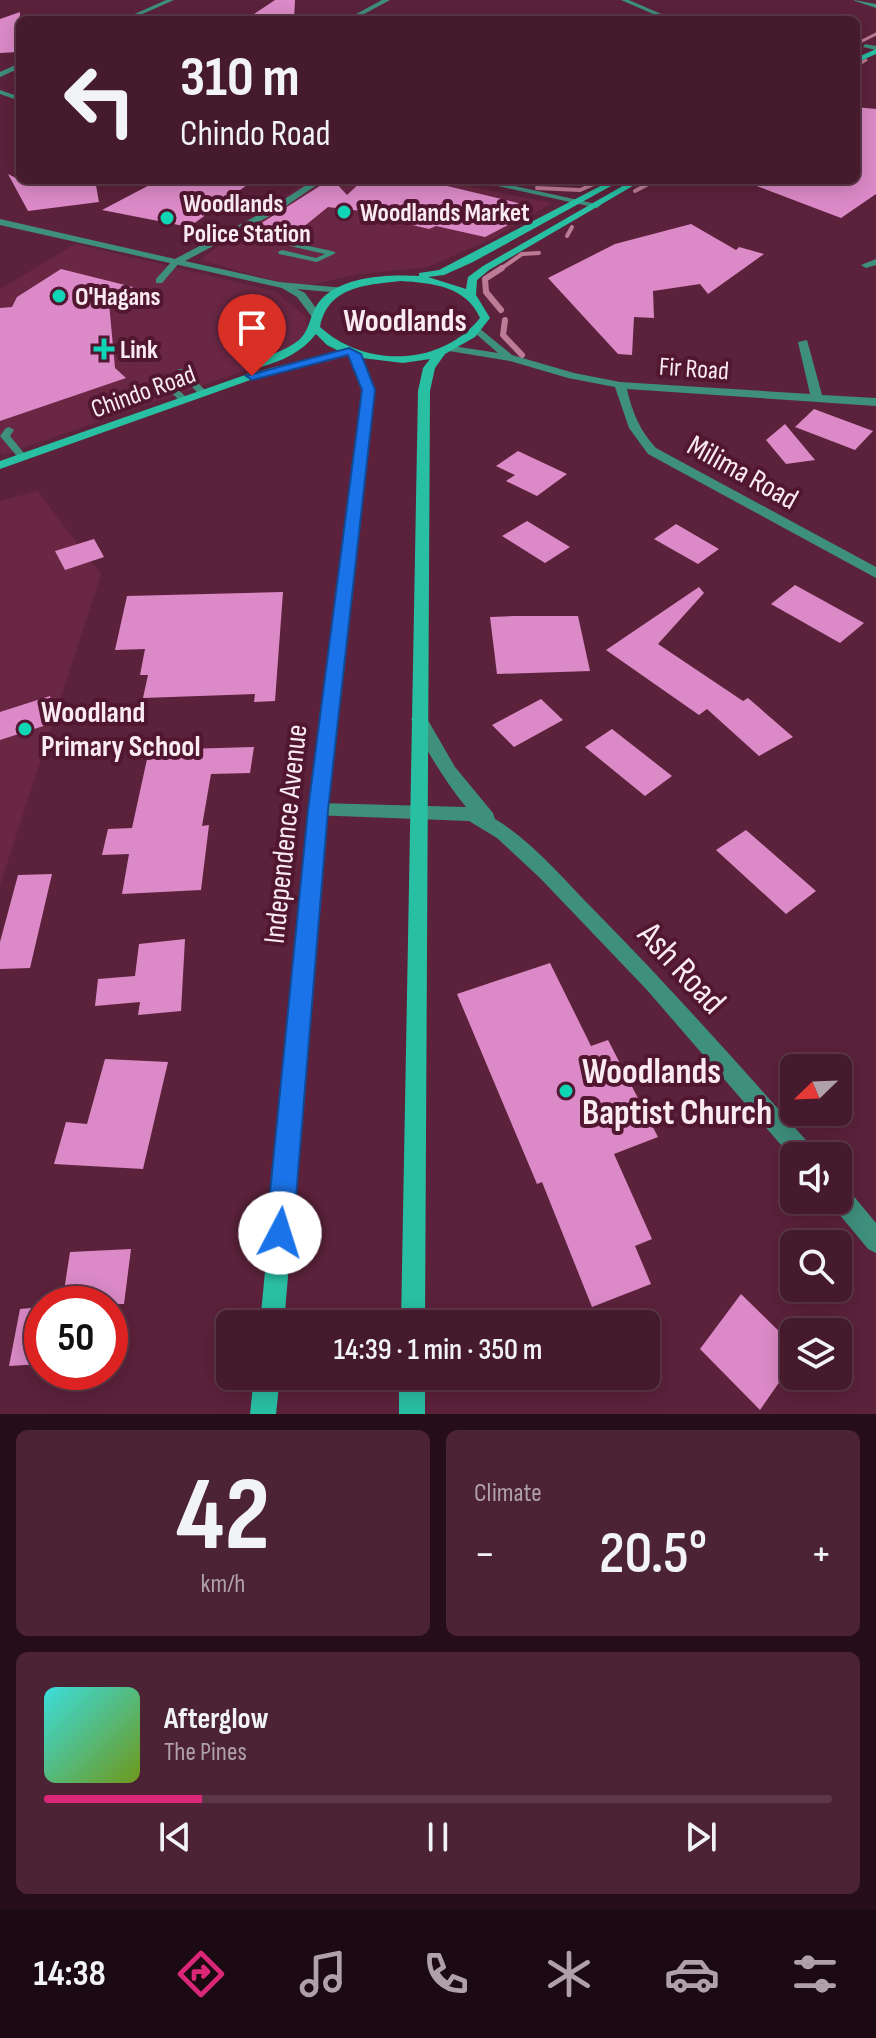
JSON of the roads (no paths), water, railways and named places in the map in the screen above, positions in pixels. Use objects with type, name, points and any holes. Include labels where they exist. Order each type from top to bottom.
[{"type":"main road","points":[[860,48],[876,40]]},
{"type":"main road","points":[[860,59],[876,50]]},
{"type":"main road","points":[[447,351],[407,359],[352,352],[327,341],[315,328],[316,315],[320,305],[341,290],[448,270],[610,184]]},
{"type":"main road","points":[[471,295],[472,279],[486,268],[632,184]]},
{"type":"main road","points":[[401,278],[448,284],[471,295],[482,306],[485,318],[479,331],[447,351],[429,368],[424,391],[413,1310]]},
{"type":"main road","name":"Chindo Road","points":[[200,390],[292,351],[308,340],[315,328]]},
{"type":"main road","name":"Chindo Road","points":[[0,465],[180,396],[304,361],[352,352]]},
{"type":"main road","name":"Independence Avenue","points":[[273,1310],[318,810],[369,390],[352,352]]},
{"type":"main road","name":"Chindo Road","points":[[0,458],[20,455]]},
{"type":"main road","points":[[263,1414],[266,1390]]},
{"type":"main road","points":[[412,1390],[412,1414]]},
{"type":"street","points":[[133,16],[171,0]]},
{"type":"street","points":[[356,16],[387,0]]},
{"type":"street","points":[[624,0],[662,16]]},
{"type":"street","points":[[857,0],[876,6]]},
{"type":"street","points":[[176,262],[274,210],[314,184]]},
{"type":"street","points":[[496,184],[597,205]]},
{"type":"street","points":[[0,222],[279,285],[341,290]]},
{"type":"street","points":[[279,285],[301,295],[316,315]]},
{"type":"street","name":"Fir Road","points":[[479,331],[511,358]]},
{"type":"street","points":[[803,342],[817,398]]},
{"type":"street","name":"Fir Road","points":[[447,351],[511,358],[572,376],[620,385],[876,402]]},
{"type":"street","name":"Milima Road","points":[[620,385],[626,414],[636,436],[652,451],[876,573]]},
{"type":"street","name":"Ash Road","points":[[418,718],[437,757],[466,796],[654,984],[793,1142]]},
{"type":"street","name":"Ash Road","points":[[318,810],[472,814],[503,833]]},
{"type":"street","points":[[852,1212],[876,1241]]},
{"type":"lane","points":[[865,46],[876,50]]},
{"type":"lane","points":[[866,56],[876,58]]},
{"type":"lane","points":[[282,252],[317,260],[332,253],[293,244]]},
{"type":"lane","points":[[159,281],[176,262]]},
{"type":"lane","points":[[181,371],[200,390]]},
{"type":"lane","points":[[161,378],[180,396]]},
{"type":"lane","points":[[9,430],[5,436],[20,455]]},
{"type":"waterway","points":[[860,42],[876,34]]},
{"type":"waterway","points":[[860,64],[866,60]]},
{"type":"waterway","points":[[537,188],[580,190],[594,184]]},
{"type":"waterway","points":[[635,191],[648,184]]},
{"type":"waterway","points":[[567,236],[572,227]]},
{"type":"waterway","points":[[500,269],[522,254],[539,253]]},
{"type":"waterway","points":[[500,269],[485,279],[486,292],[501,310]]},
{"type":"waterway","points":[[505,320],[503,335],[522,355]]},
{"type":"place","name":"Woodlands Market","points":[[344,212]]},
{"type":"place","name":"Woodlands Police Station","points":[[167,218]]},
{"type":"place","name":"O'Hagans","points":[[59,296]]},
{"type":"place","name":"Link","points":[[104,349]]},
{"type":"place","name":"Woodland Primary School","points":[[25,729]]},
{"type":"place","name":"Woodlands Baptist Church","points":[[566,1091]]},
{"type":"district","name":"Woodlands","points":[[405,320]]}]
